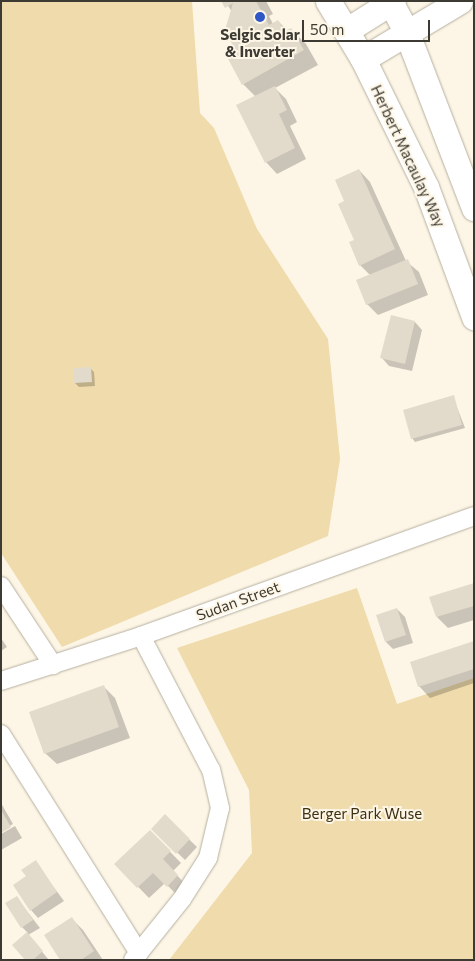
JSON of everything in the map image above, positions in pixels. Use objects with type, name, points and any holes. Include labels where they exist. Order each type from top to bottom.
[{"type":"main road","name":"Herbert Macaulay Way","points":[[328,1],[363,59],[426,187],[474,317]]},
{"type":"main road","points":[[363,59],[406,31],[460,1]]},
{"type":"main road","points":[[347,30],[391,2],[406,31],[474,208]]},
{"type":"street","name":"Sudan Street","points":[[1,681],[141,636],[474,516]]},
{"type":"street","points":[[1,586],[52,665]]},
{"type":"street","points":[[1,734],[136,956],[182,900],[208,858],[220,808],[211,770],[141,636]]},
{"type":"green space","points":[[1,1],[192,1],[200,113],[214,128],[257,229],[328,339],[340,459],[328,536],[62,647],[1,553]]},
{"type":"green space","name":"Berger Park Wuse","points":[[357,588],[397,704],[474,678],[474,960],[169,960],[252,853],[249,790],[177,648]]},
{"type":"building","points":[[221,1],[256,1],[269,25],[278,20],[285,31],[291,28],[304,50],[242,85],[227,57],[236,52],[225,30],[233,3],[225,8]]},
{"type":"building","points":[[275,86],[287,110],[279,114],[295,148],[265,163],[236,105]]},
{"type":"building","points":[[359,169],[395,249],[359,266],[349,242],[354,240],[338,204],[344,201],[335,180]]},
{"type":"building","points":[[408,259],[418,284],[366,305],[356,280]]},
{"type":"building","points":[[391,315],[415,321],[405,364],[380,358]]},
{"type":"building","points":[[91,367],[92,382],[74,383],[73,368]]},
{"type":"building","points":[[454,395],[462,425],[411,439],[403,410]]},
{"type":"building","points":[[474,583],[474,606],[436,617],[429,597]]},
{"type":"building","points":[[397,608],[406,635],[385,642],[376,615]]},
{"type":"building","points":[[474,641],[474,669],[418,687],[410,662]]},
{"type":"building","points":[[104,685],[119,727],[44,754],[29,712]]},
{"type":"building","points":[[1,810],[11,827],[1,833]]},
{"type":"building","points":[[165,814],[190,839],[176,854],[151,829]]},
{"type":"building","points":[[150,830],[171,851],[163,859],[178,875],[167,887],[153,873],[137,888],[114,864]]},
{"type":"building","points":[[36,860],[57,892],[30,911],[13,885],[26,876],[21,870]]},
{"type":"building","points":[[17,896],[33,920],[21,928],[5,903]]},
{"type":"building","points":[[72,917],[94,951],[81,960],[60,960],[44,935]]},
{"type":"building","points":[[27,932],[43,951],[33,960],[25,960],[12,945]]},
{"type":"place","name":"Selgic Solar & Inverter","points":[[260,17]]}]
